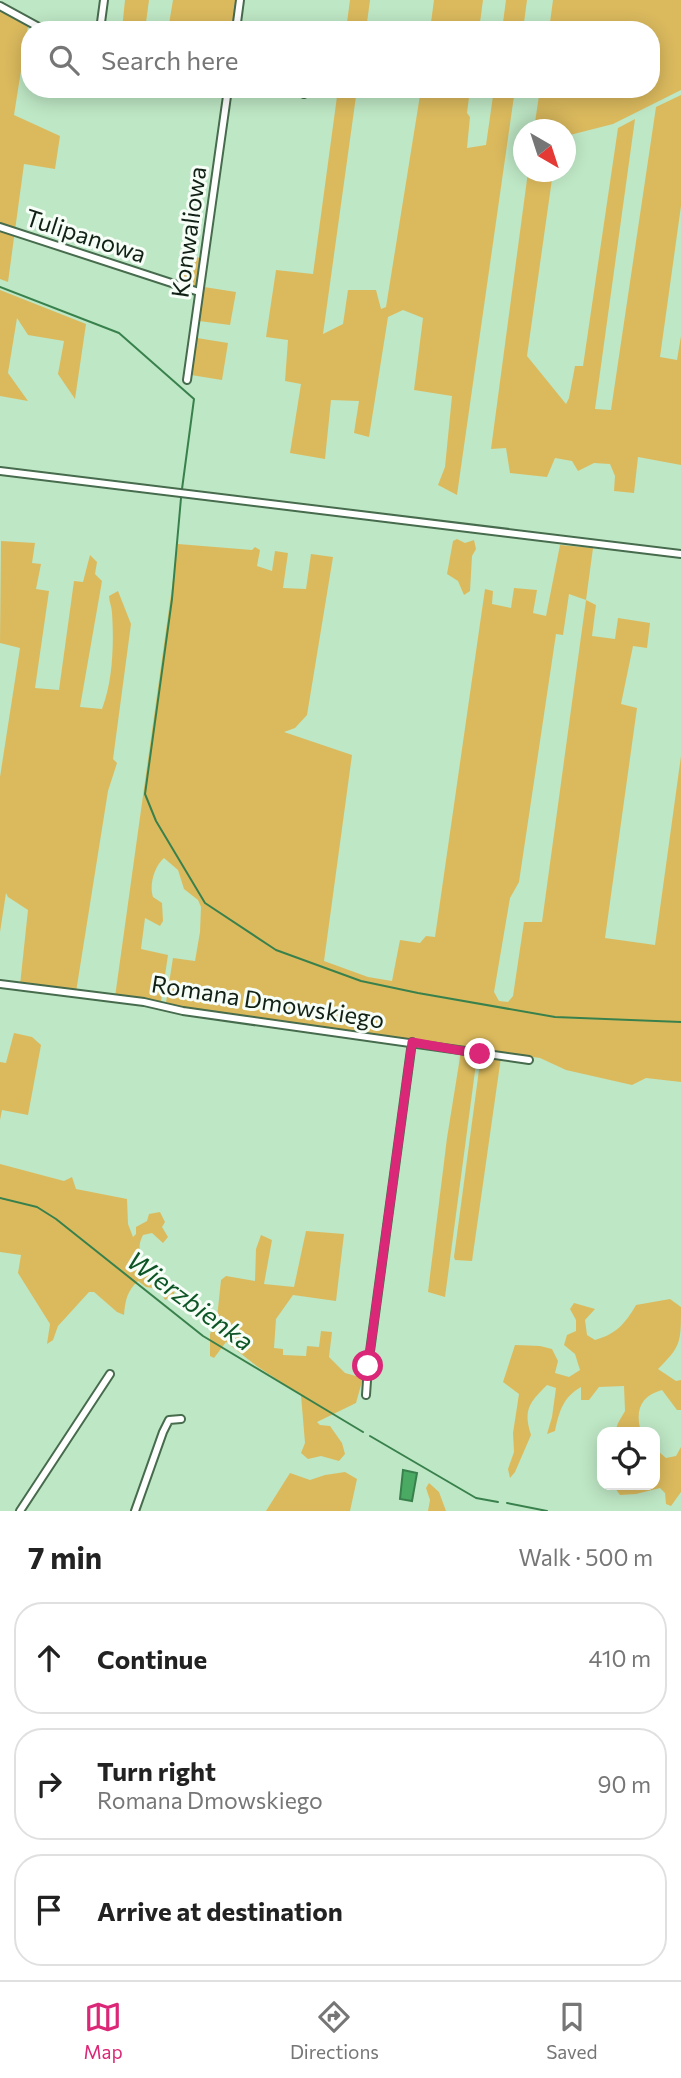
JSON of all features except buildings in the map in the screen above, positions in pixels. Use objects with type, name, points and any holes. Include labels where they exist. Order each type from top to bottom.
[{"type":"street","points":[[101,21],[104,0]]},
{"type":"street","points":[[237,21],[240,0]]},
{"type":"street","points":[[0,6],[28,21]]},
{"type":"street","name":"Konwaliowa","points":[[187,380],[227,98]]},
{"type":"street","name":"Tulipanowa","points":[[0,227],[199,292]]},
{"type":"street","points":[[0,471],[681,554]]},
{"type":"street","name":"Romana Dmowskiego","points":[[0,984],[144,1002],[183,1011],[529,1060]]},
{"type":"street","points":[[366,1395],[412,1042]]},
{"type":"street","points":[[20,1511],[110,1374]]},
{"type":"street","points":[[135,1511],[154,1454],[169,1420],[181,1419]]},
{"type":"shaded area","points":[[125,0],[149,0],[146,21],[123,21]]},
{"type":"shaded area","points":[[173,0],[237,0],[235,21],[170,21]]},
{"type":"shaded area","points":[[350,0],[370,0],[367,21],[347,21]]},
{"type":"shaded area","points":[[434,0],[483,0],[480,21],[431,21]]},
{"type":"shaded area","points":[[506,0],[527,0],[524,21],[503,21]]},
{"type":"shaded area","points":[[553,0],[681,0],[681,90],[613,124],[576,133],[576,119],[536,119],[539,98],[660,98],[660,21],[550,21]]},
{"type":"shaded area","points":[[0,11],[21,22],[21,70],[14,115],[60,136],[55,169],[24,164],[8,282],[0,279]]},
{"type":"shaded area","points":[[681,95],[681,206],[660,357],[677,360],[681,336],[681,465],[638,457],[634,493],[614,491],[615,476],[610,464],[594,463],[578,471],[572,461],[555,458],[547,477],[510,473],[506,448],[491,449],[527,182],[552,182],[527,356],[566,404],[575,366],[583,366],[618,128],[635,119],[595,409],[611,410],[656,107]]},
{"type":"shaded area","points":[[337,98],[356,98],[323,334],[343,324],[348,290],[376,290],[381,309],[386,307],[420,98],[469,98],[467,148],[486,145],[493,98],[514,98],[457,495],[438,485],[445,467],[452,396],[414,390],[423,318],[403,310],[388,317],[369,437],[354,433],[359,401],[331,400],[325,459],[290,453],[301,384],[285,381],[288,340],[266,337],[276,270],[313,274]]},
{"type":"shaded area","points":[[182,255],[201,258],[198,284],[195,287],[177,282]]},
{"type":"shaded area","points":[[204,287],[236,292],[230,325],[199,321]]},
{"type":"shaded area","points":[[0,290],[86,324],[75,399],[58,374],[64,341],[28,335],[17,318],[8,373],[28,401],[0,396]]},
{"type":"shaded area","points":[[197,338],[228,343],[222,380],[191,375]]},
{"type":"shaded area","points":[[457,539],[465,543],[474,540],[476,549],[472,556],[470,591],[464,595],[458,581],[447,574],[453,541]]},
{"type":"shaded area","points":[[1,541],[35,543],[32,563],[41,564],[36,589],[49,591],[35,688],[59,690],[74,581],[83,582],[90,555],[97,562],[95,574],[102,581],[80,707],[102,709],[106,698],[113,649],[109,596],[118,591],[131,624],[113,759],[117,763],[108,791],[76,992],[20,985],[28,910],[6,893],[0,932],[0,777],[20,648],[0,643]]},
{"type":"shaded area","points":[[178,544],[252,550],[255,547],[260,550],[257,566],[272,571],[275,551],[288,553],[283,588],[306,589],[311,554],[333,557],[307,715],[295,728],[284,732],[352,755],[324,961],[368,977],[392,981],[400,940],[420,943],[426,936],[435,937],[485,589],[493,591],[492,604],[511,608],[514,588],[537,590],[533,613],[546,616],[560,545],[593,548],[586,600],[596,605],[592,636],[615,639],[618,618],[650,623],[647,648],[633,646],[621,704],[637,708],[605,938],[655,945],[681,756],[681,1082],[646,1078],[632,1085],[566,1070],[540,1058],[181,1008],[166,1002],[173,958],[195,961],[201,907],[198,900],[184,889],[178,870],[164,858],[155,871],[152,882],[153,897],[162,903],[163,921],[160,926],[145,918],[141,949],[168,955],[161,1002],[115,997]],"holes":[[[569,594],[586,600],[542,922],[524,922],[513,996],[508,1002],[499,1001],[494,992],[510,898],[519,882],[556,634],[563,635]]]},
{"type":"shaded area","points":[[14,1033],[32,1037],[41,1045],[28,1115],[2,1110],[0,1120],[0,1062],[6,1063]]},
{"type":"shaded area","points":[[461,1051],[477,1056],[445,1297],[428,1292]]},
{"type":"shaded area","points":[[481,1055],[501,1057],[472,1261],[455,1260],[454,1257]]},
{"type":"shaded area","points":[[0,1164],[64,1181],[72,1177],[76,1189],[127,1199],[128,1224],[133,1237],[136,1227],[147,1221],[149,1214],[160,1212],[165,1222],[162,1227],[168,1237],[163,1243],[152,1233],[143,1235],[140,1244],[141,1265],[158,1282],[175,1291],[173,1296],[165,1300],[159,1289],[146,1287],[138,1281],[127,1296],[124,1315],[94,1292],[89,1292],[58,1326],[53,1340],[47,1344],[50,1324],[18,1273],[21,1255],[0,1252]]},
{"type":"shaded area","points":[[306,1231],[344,1234],[336,1301],[293,1295],[276,1319],[274,1348],[283,1349],[283,1355],[306,1356],[307,1346],[319,1347],[321,1331],[332,1332],[329,1357],[345,1373],[363,1378],[356,1403],[317,1422],[330,1426],[342,1443],[345,1454],[339,1461],[321,1456],[308,1459],[301,1453],[305,1443],[301,1395],[226,1342],[214,1358],[210,1356],[210,1334],[217,1318],[221,1280],[226,1276],[255,1281],[256,1249],[261,1235],[272,1240],[264,1284],[294,1287]]},
{"type":"shaded area","points":[[670,1299],[681,1307],[678,1343],[658,1369],[676,1381],[681,1380],[681,1410],[677,1410],[662,1390],[649,1396],[641,1405],[640,1427],[617,1427],[625,1411],[624,1386],[599,1387],[589,1400],[581,1400],[581,1387],[570,1395],[563,1406],[555,1431],[547,1434],[556,1388],[547,1385],[529,1407],[531,1435],[510,1478],[508,1469],[514,1452],[513,1433],[519,1394],[503,1382],[515,1345],[552,1349],[558,1361],[555,1373],[569,1377],[580,1370],[575,1354],[564,1345],[567,1335],[576,1331],[576,1320],[570,1309],[574,1303],[595,1309],[585,1320],[587,1335],[595,1340],[609,1335],[619,1327],[636,1305]]},
{"type":"shaded area","points":[[681,1447],[681,1492],[671,1506],[666,1504],[665,1493],[660,1488],[660,1453],[666,1458],[676,1456]]},
{"type":"shaded area","points":[[403,1470],[417,1473],[412,1501],[400,1499]]},
{"type":"shaded area","points":[[345,1472],[357,1479],[350,1511],[266,1511],[290,1473],[310,1480]]},
{"type":"shaded area","points":[[429,1483],[439,1492],[446,1511],[428,1511],[430,1500],[426,1488]]},
{"type":"shaded area","points":[[616,1490],[652,1490],[636,1494],[620,1495]]},
{"type":"waterway","points":[[0,287],[119,333],[194,399],[182,489]]},
{"type":"waterway","points":[[181,498],[172,599],[145,794],[156,821],[205,903],[276,950],[361,981],[555,1017],[681,1022]]},
{"type":"waterway","name":"Wierzbienka","points":[[0,1198],[37,1207],[56,1219],[203,1336],[363,1432]]},
{"type":"waterway","name":"Wierzbienka","points":[[370,1436],[476,1498],[498,1502]]},
{"type":"waterway","name":"Wierzbienka","points":[[507,1503],[547,1511]]},
{"type":"route","points":[[368,1366],[412,1042],[480,1054]]}]
